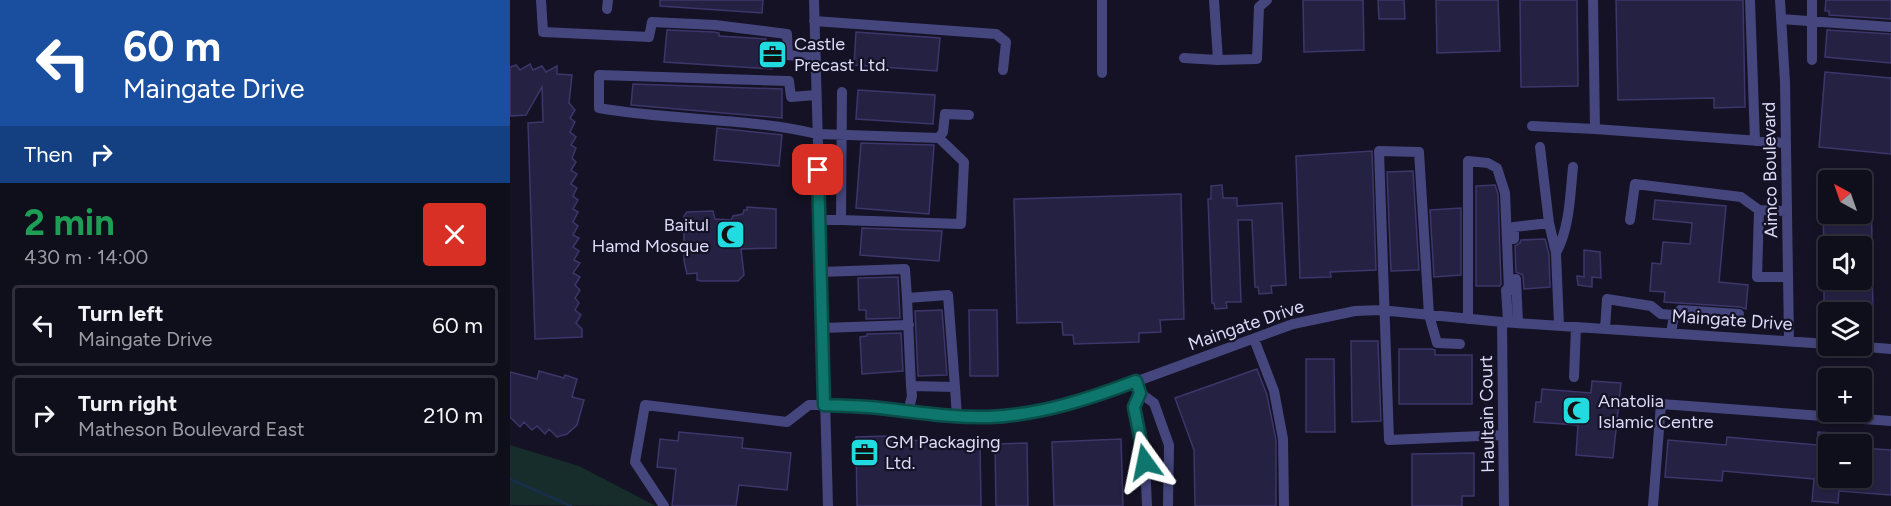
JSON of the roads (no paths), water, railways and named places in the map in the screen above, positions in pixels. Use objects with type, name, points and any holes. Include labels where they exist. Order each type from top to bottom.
[{"type":"street","points":[[542,0],[543,32],[650,37],[652,22],[715,25],[787,34],[788,55],[816,58]]},
{"type":"street","points":[[814,0],[828,506]]},
{"type":"street","points":[[1102,0],[1102,73]]},
{"type":"street","points":[[1214,0],[1218,60]]},
{"type":"street","points":[[1184,58],[1257,60],[1259,7],[1267,0]]},
{"type":"street","points":[[1593,0],[1594,129]]},
{"type":"street","points":[[1750,0],[1755,141]]},
{"type":"street","name":"Aimco Boulevard","points":[[1780,0],[1786,143],[1789,340]]},
{"type":"street","points":[[1812,0],[1812,60]]},
{"type":"street","points":[[1781,19],[1891,27]]},
{"type":"street","points":[[814,21],[996,34],[1006,42],[1003,70]]},
{"type":"street","points":[[816,95],[791,97],[789,81],[598,75],[599,108],[629,114],[715,119],[817,134],[939,138],[964,162],[961,224],[819,220]]},
{"type":"street","points":[[841,220],[842,92]]},
{"type":"street","points":[[939,138],[943,132],[945,114],[969,115]]},
{"type":"street","points":[[1532,126],[1786,143]]},
{"type":"street","points":[[1540,147],[1549,223],[1556,253],[1559,325]]},
{"type":"street","points":[[1460,344],[1437,343],[1429,315],[1419,152],[1379,151],[1389,440],[1503,435]]},
{"type":"street","points":[[1468,319],[1468,161],[1488,162],[1497,168],[1505,193],[1513,290]]},
{"type":"street","points":[[1556,253],[1562,242],[1568,214],[1573,167]]},
{"type":"street","points":[[1630,220],[1635,184],[1741,197],[1759,210],[1787,212]]},
{"type":"street","points":[[1759,210],[1757,277],[1788,277]]},
{"type":"street","points":[[1513,290],[1514,227],[1549,223]]},
{"type":"street","points":[[821,272],[905,269],[912,396],[908,412]]},
{"type":"street","name":"Haultain Court","points":[[1504,506],[1503,435],[1513,290]]},
{"type":"street","points":[[907,298],[948,295],[957,417]]},
{"type":"street","points":[[1605,328],[1607,299],[1651,306],[1661,314],[1674,315]]},
{"type":"street","points":[[1671,333],[1674,315],[1680,310],[1739,314]]},
{"type":"street","name":"Maingate Drive","points":[[824,405],[877,407],[957,417],[990,417],[1040,411],[1086,400],[1293,324],[1355,311],[1385,311],[1576,327],[1818,343]]},
{"type":"street","points":[[822,328],[909,325]]},
{"type":"street","points":[[1574,377],[1576,327]]},
{"type":"street","points":[[1254,339],[1274,391],[1283,439],[1284,506]]},
{"type":"street","points":[[1872,347],[1891,349]]},
{"type":"street","points":[[1136,381],[1140,393],[1154,403],[1169,445],[1168,506]]},
{"type":"street","points":[[911,386],[955,387]]},
{"type":"street","points":[[1140,393],[1134,407],[1145,462],[1147,506]]},
{"type":"street","points":[[1653,506],[1661,404],[1891,421]]},
{"type":"street","points":[[664,506],[634,462],[645,405],[787,422],[809,405],[824,405]]},
{"type":"waterway","points":[[510,479],[571,506]]},
{"type":"place","name":"Castle Precast Ltd.","points":[[773,54]]},
{"type":"place","name":"Baitul Hamd Mosque","points":[[730,235]]},
{"type":"place","name":"Anatolia Islamic Centre","points":[[1577,411]]},
{"type":"place","name":"GM Packaging Ltd.","points":[[864,452]]}]
